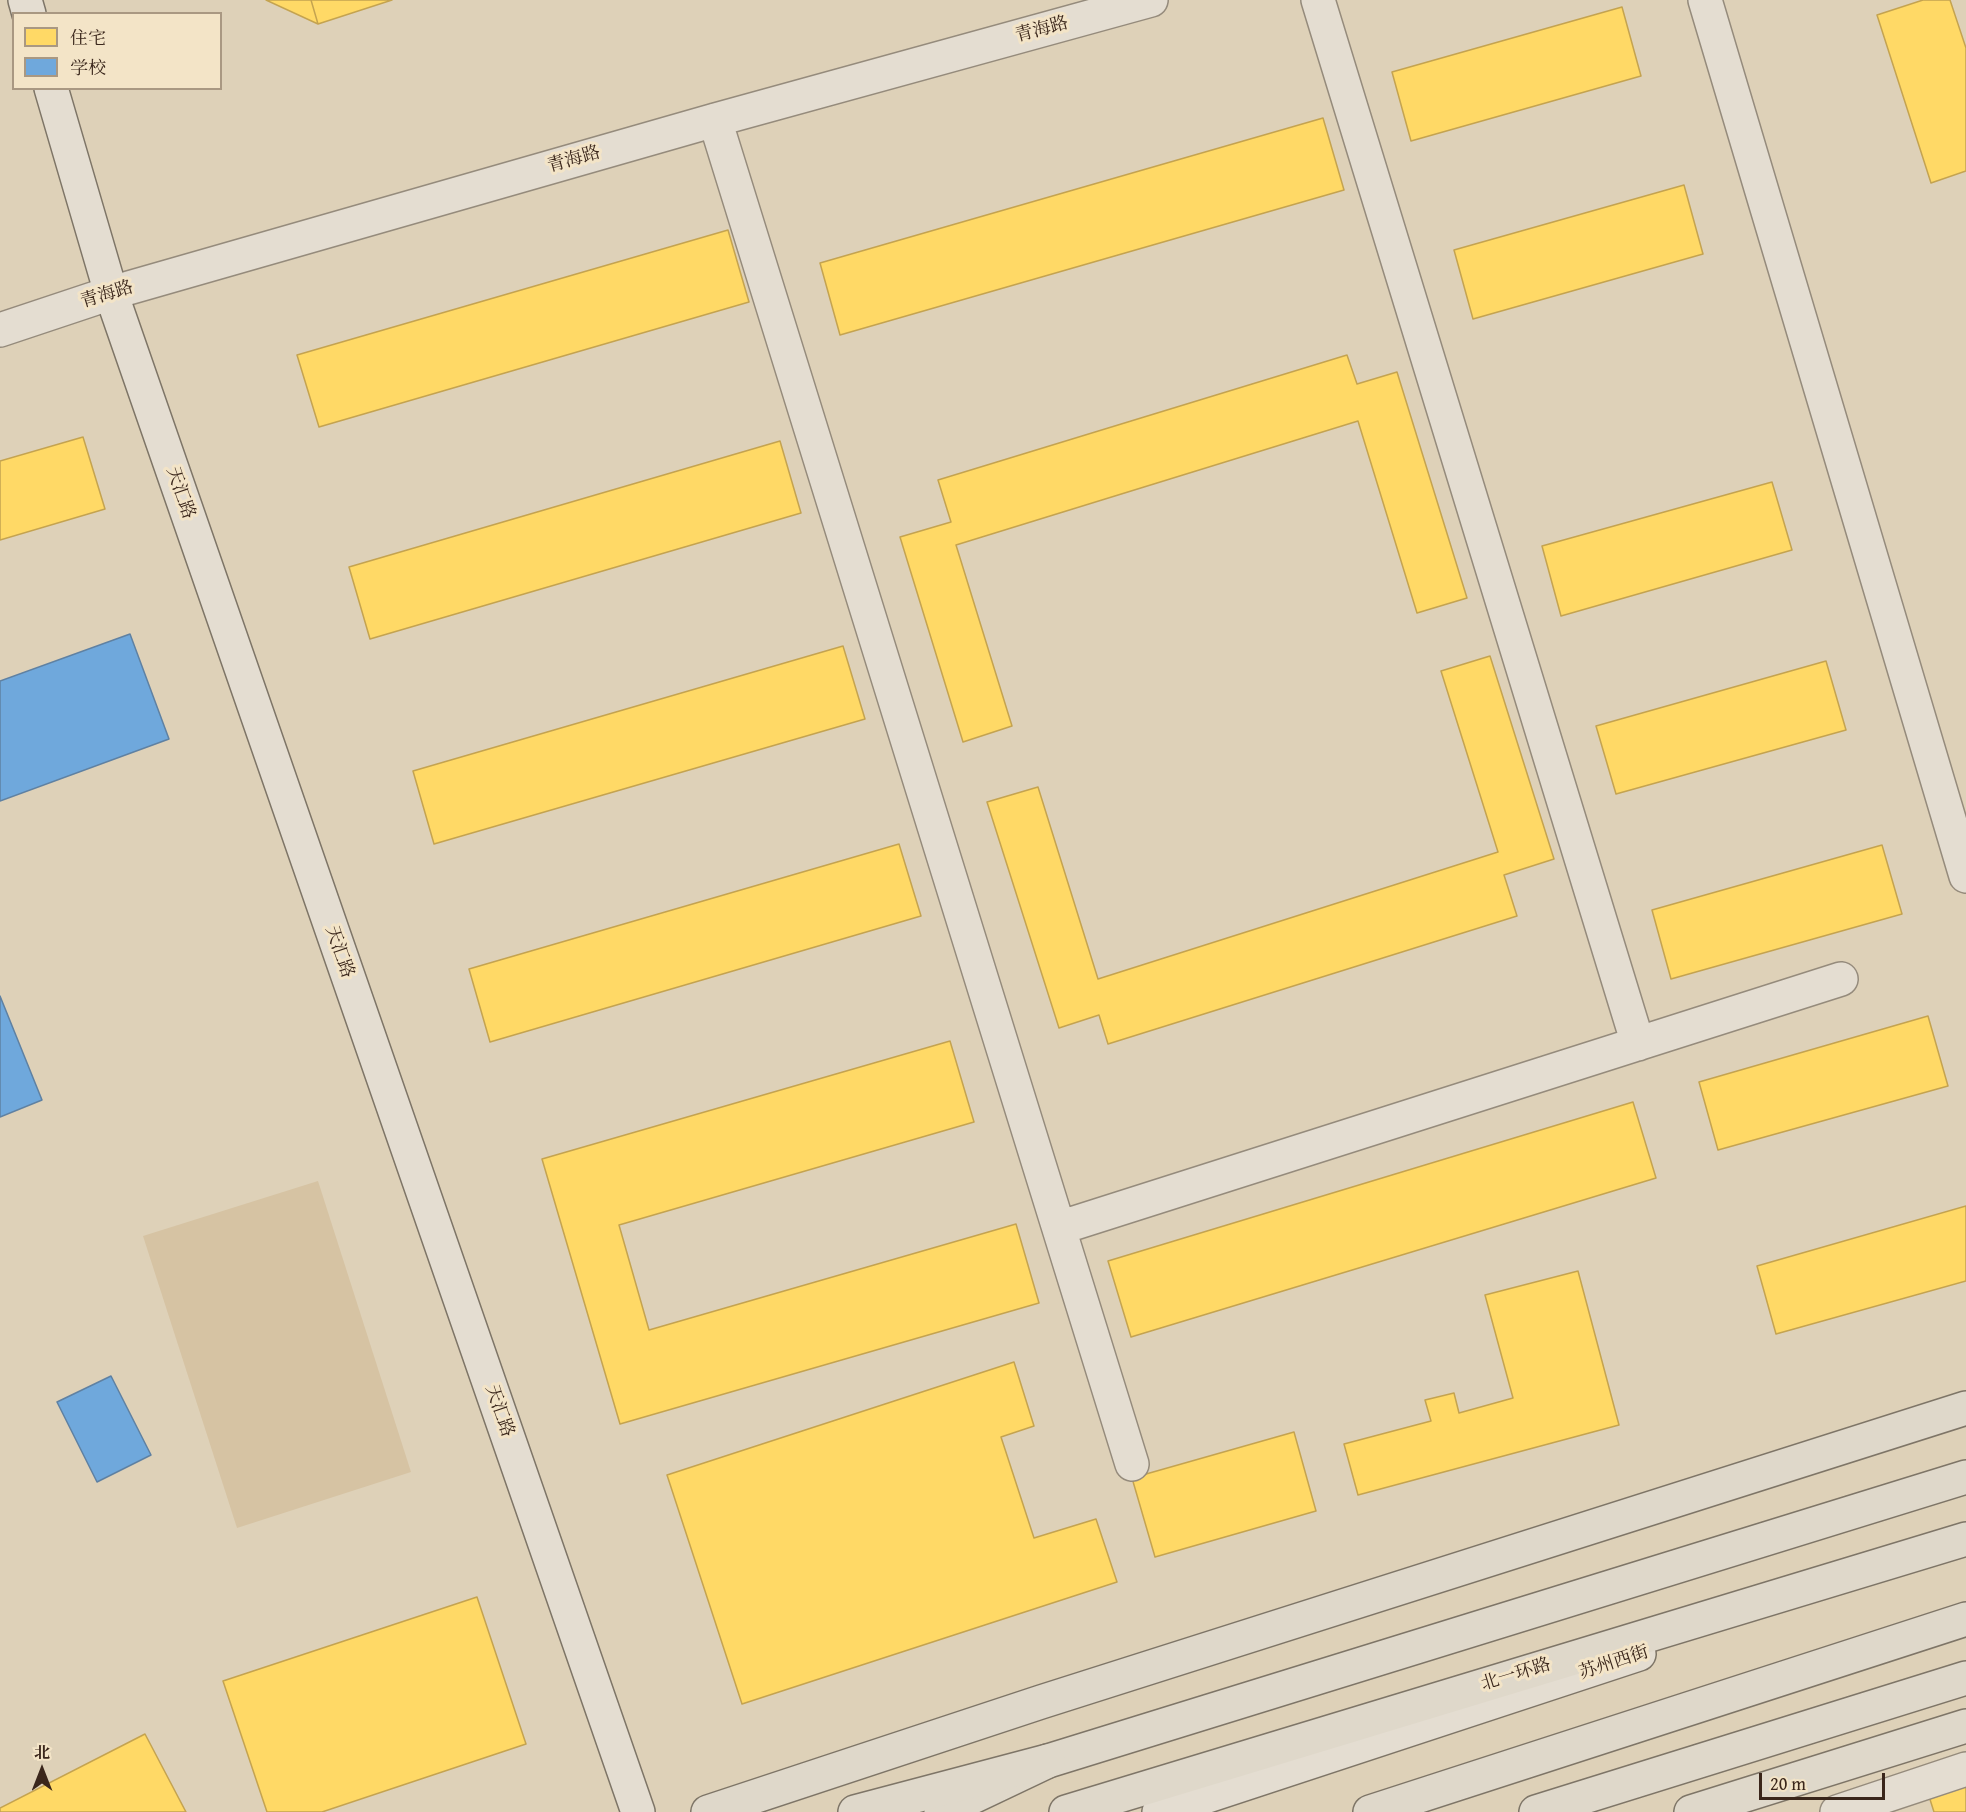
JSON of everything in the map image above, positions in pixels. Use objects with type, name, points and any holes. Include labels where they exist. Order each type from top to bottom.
[{"type":"main road","points":[[708,1812],[1052,1699],[1966,1408]]},
{"type":"main road","points":[[855,1812],[1048,1761],[1966,1477]]},
{"type":"main road","name":"北一环路","points":[[1065,1812],[1966,1539]]},
{"type":"main road","points":[[1370,1812],[1966,1619]]},
{"type":"main road","points":[[1536,1812],[1966,1678]]},
{"type":"main road","points":[[1691,1812],[1966,1726]]},
{"type":"main road","points":[[941,1812],[1048,1761]]},
{"type":"street","name":"青海路","points":[[0,330],[111,293],[715,120],[1151,0]]},
{"type":"street","points":[[1318,0],[1638,1044]]},
{"type":"street","points":[[1705,0],[1966,876]]},
{"type":"street","name":"天汇路","points":[[52,90],[111,293],[638,1812]]},
{"type":"street","points":[[715,120],[1132,1464]]},
{"type":"street","points":[[1059,1228],[1841,978]]},
{"type":"street","name":"苏州西街","points":[[1159,1812],[1966,1547]]},
{"type":"street","points":[[1420,1812],[1966,1635]]},
{"type":"street","points":[[1837,1812],[1966,1769]]},
{"type":"shaded area","points":[[318,1181],[411,1472],[237,1528],[143,1236]]},
{"type":"building: 住宅","points":[[266,0],[311,0],[318,24]]},
{"type":"building: 住宅","points":[[311,0],[392,0],[318,24]]},
{"type":"building: 住宅","points":[[1923,0],[1950,0],[1966,48],[1966,171],[1931,183],[1877,15]]},
{"type":"building: 住宅","points":[[1622,7],[1641,76],[1411,141],[1392,72]]},
{"type":"building: 住宅","points":[[1323,118],[1344,190],[840,335],[820,263]]},
{"type":"building: 住宅","points":[[1684,185],[1703,254],[1473,319],[1454,250]]},
{"type":"building: 住宅","points":[[728,230],[749,302],[319,427],[297,355]]},
{"type":"building: 住宅","points":[[1347,355],[1357,384],[1397,372],[1467,598],[1417,613],[1358,421],[956,545],[1012,726],[963,742],[900,537],[951,522],[938,480]]},
{"type":"building: 住宅","points":[[83,437],[105,509],[0,540],[0,461]]},
{"type":"building: 住宅","points":[[780,441],[801,513],[370,639],[349,567]]},
{"type":"building: 住宅","points":[[1772,482],[1792,550],[1561,616],[1542,546]]},
{"type":"building: 住宅","points":[[843,646],[865,719],[434,844],[413,771]]},
{"type":"building: 住宅","points":[[1490,656],[1554,859],[1504,875],[1517,916],[1108,1044],[1099,1015],[1059,1028],[987,802],[1038,787],[1098,979],[1498,852],[1441,671]]},
{"type":"building: 住宅","points":[[1826,661],[1846,730],[1616,794],[1596,726]]},
{"type":"building: 住宅","points":[[899,844],[921,916],[490,1042],[469,969]]},
{"type":"building: 住宅","points":[[1882,845],[1902,914],[1671,979],[1652,910]]},
{"type":"building: 住宅","points":[[1928,1016],[1948,1086],[1718,1150],[1699,1082]]},
{"type":"building: 住宅","points":[[950,1041],[974,1122],[619,1225],[649,1330],[1016,1224],[1039,1303],[620,1424],[542,1159]]},
{"type":"building: 住宅","points":[[1633,1102],[1656,1178],[1131,1337],[1108,1261]]},
{"type":"building: 住宅","points":[[1966,1206],[1966,1281],[1776,1334],[1757,1266]]},
{"type":"building: 住宅","points":[[1578,1271],[1619,1425],[1358,1495],[1344,1444],[1431,1421],[1425,1400],[1454,1393],[1459,1413],[1513,1398],[1485,1295]]},
{"type":"building: 住宅","points":[[1014,1362],[1034,1426],[1001,1437],[1034,1538],[1096,1519],[1117,1582],[742,1704],[667,1475]]},
{"type":"building: 住宅","points":[[1294,1432],[1316,1511],[1155,1557],[1132,1478]]},
{"type":"building: 住宅","points":[[477,1597],[526,1744],[322,1812],[267,1812],[223,1681]]},
{"type":"building: 住宅","points":[[145,1734],[186,1812],[0,1812],[0,1808]]},
{"type":"building: 住宅","points":[[1966,1779],[1966,1812],[1934,1812],[1927,1790]]},
{"type":"building: 学校","points":[[130,634],[169,739],[0,801],[0,681]]},
{"type":"building: 学校","points":[[0,996],[42,1100],[0,1117]]},
{"type":"building: 学校","points":[[111,1376],[151,1455],[97,1482],[57,1402]]}]
